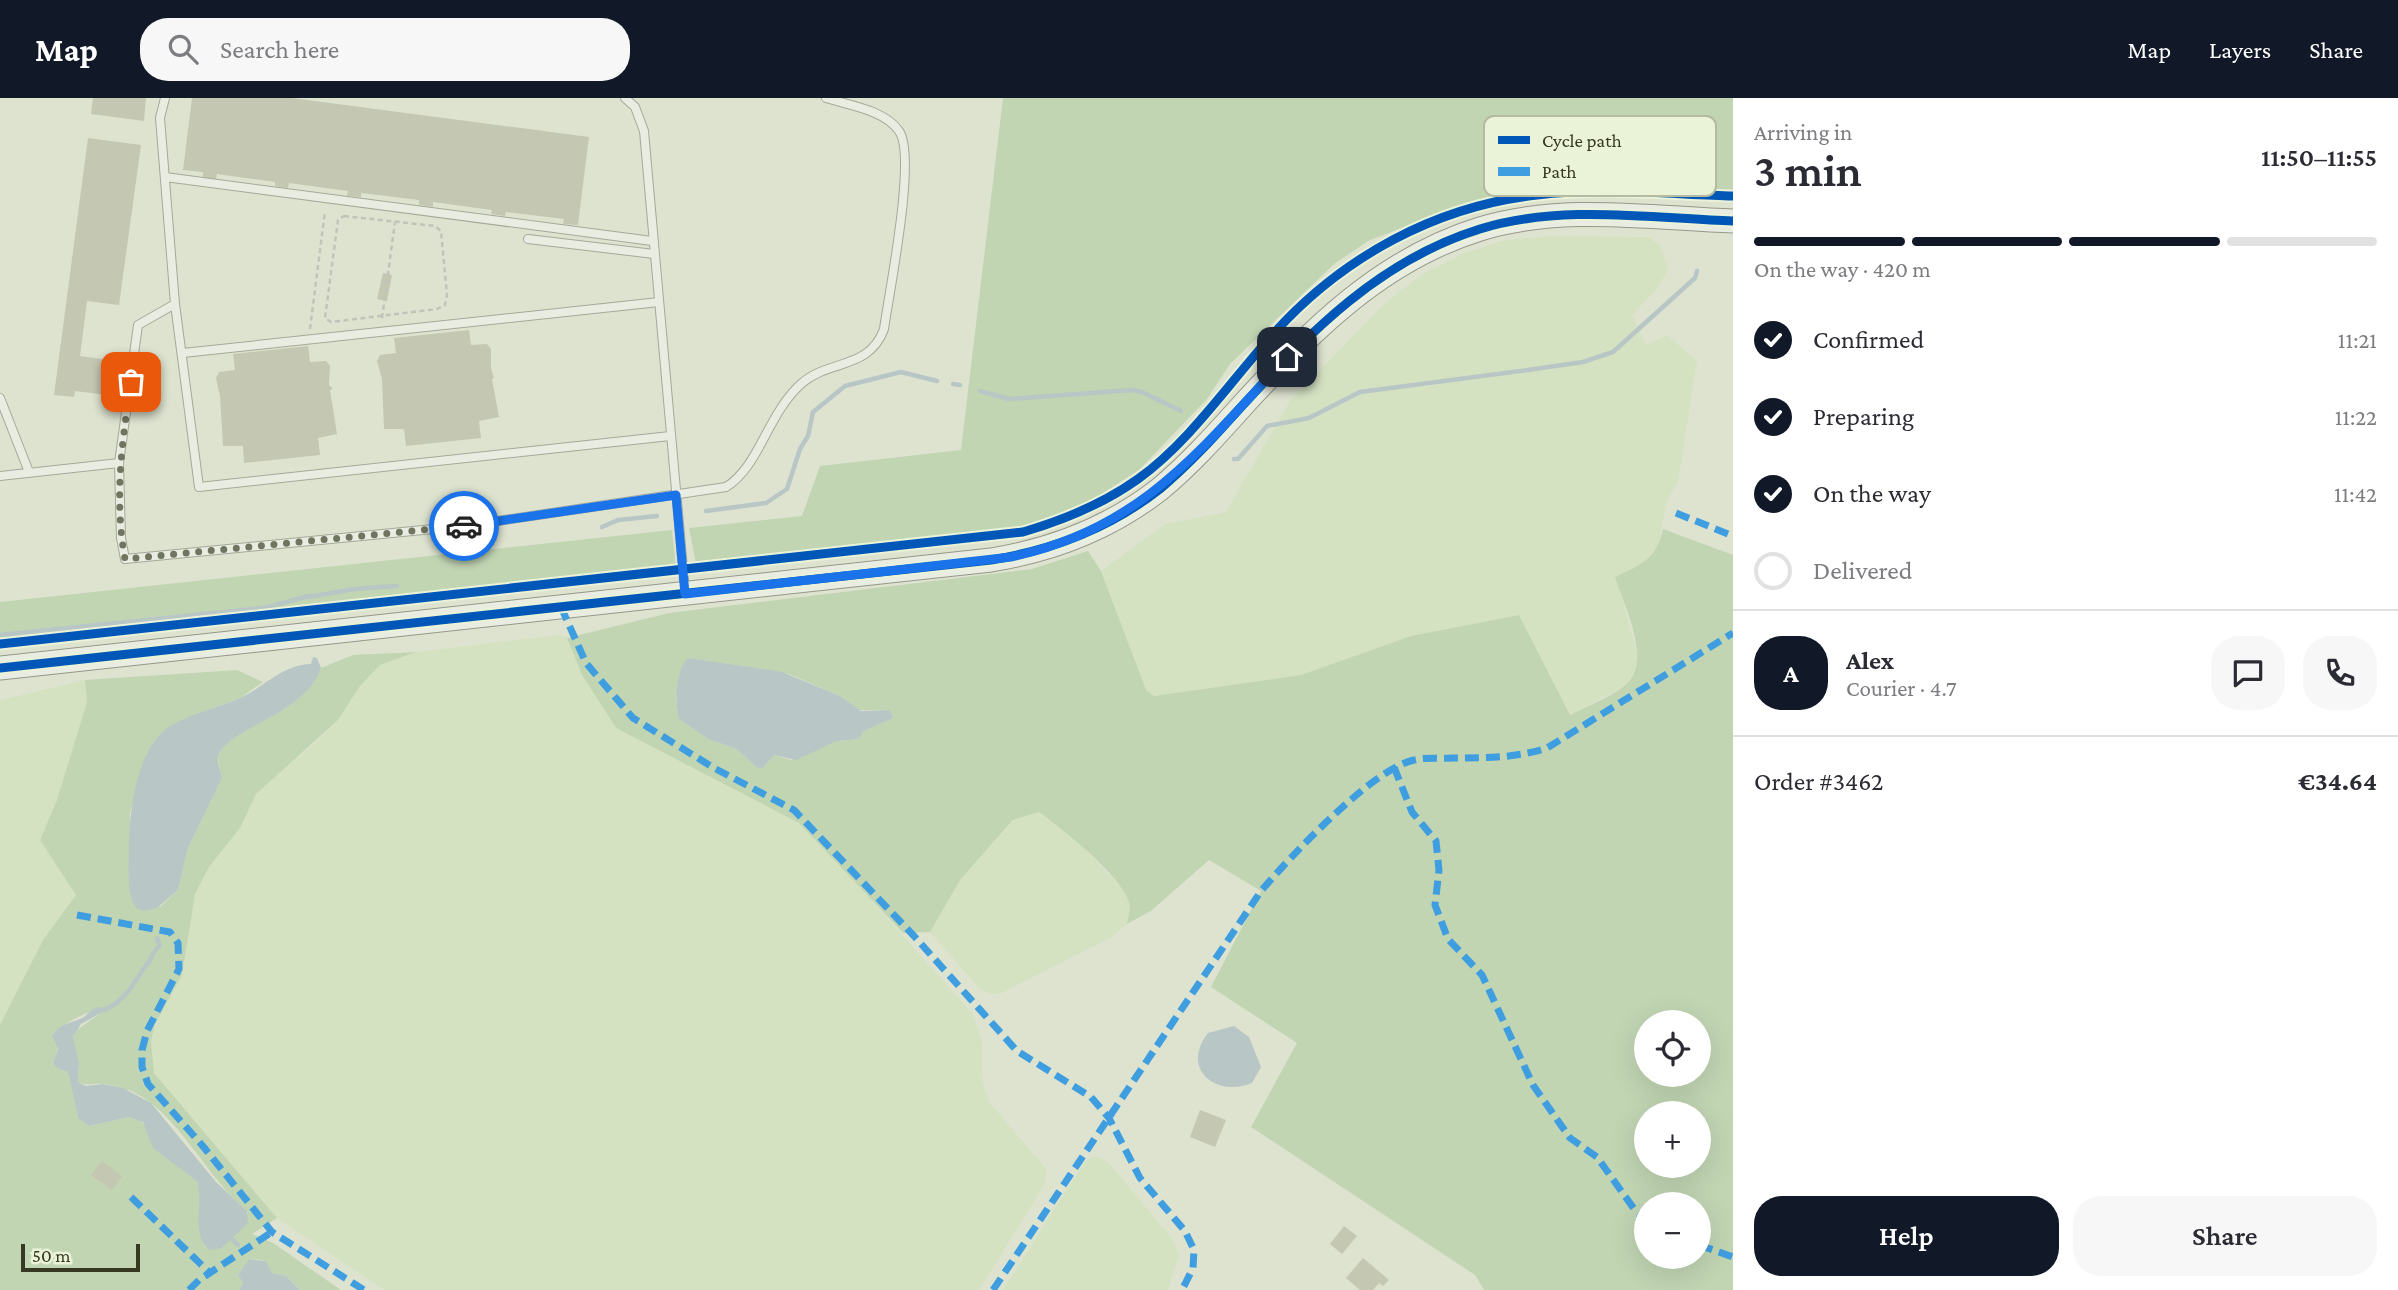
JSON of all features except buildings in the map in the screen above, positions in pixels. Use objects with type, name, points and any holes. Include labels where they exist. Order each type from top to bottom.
[{"type":"street","points":[[0,668],[992,560],[1071,541],[1108,522],[1158,490],[1189,463],[1339,307],[1378,278],[1426,249],[1479,229],[1534,217],[1733,221]]},
{"type":"lane","points":[[165,98],[160,118],[176,304],[199,487],[670,436]]},
{"type":"lane","points":[[625,98],[635,107],[644,131],[685,594]]},
{"type":"lane","points":[[176,304],[138,325],[119,463],[121,538],[125,559],[464,526],[716,490],[733,483],[752,461],[775,416],[803,382],[819,372],[862,357],[880,340],[904,184],[905,150],[899,131],[883,117],[825,98]]},
{"type":"lane","points":[[165,177],[652,241]]},
{"type":"lane","points":[[528,239],[654,254]]},
{"type":"lane","points":[[183,353],[659,302]]},
{"type":"lane","points":[[0,398],[29,472]]},
{"type":"lane","points":[[0,476],[119,463]]},
{"type":"path","points":[[309,340],[326,200]]},
{"type":"path","points":[[344,216],[435,226],[441,230],[447,295],[445,305],[382,318],[331,322],[326,318],[338,220],[344,216]]},
{"type":"path","points":[[382,318],[395,222]]},
{"type":"green space","points":[[1003,98],[1733,98],[1733,191],[1716,191],[1716,116],[1484,116],[1484,196],[1496,196],[1468,202],[1368,241],[1334,264],[1230,364],[1207,399],[1139,470],[1081,507],[1050,521],[1021,529],[696,564],[689,528],[802,516],[820,466],[961,450]]},
{"type":"green space","points":[[1551,236],[1649,237],[1661,247],[1668,270],[1657,289],[1632,315],[1646,345],[1667,335],[1697,361],[1678,483],[1668,498],[1657,551],[1649,560],[1616,577],[1636,648],[1637,668],[1632,678],[1623,687],[1570,715],[1519,615],[1411,636],[1301,675],[1154,696],[1146,690],[1101,571],[1165,524],[1226,512],[1290,401],[1384,304],[1421,275],[1464,253],[1505,240]]},
{"type":"green space","points":[[1663,529],[1733,555],[1733,1290],[1484,1290],[1475,1275],[1251,1127],[1297,1043],[1211,987],[1261,891],[1209,860],[1152,910],[1127,924],[1129,902],[1115,879],[1090,853],[1039,812],[1013,820],[960,880],[930,932],[903,933],[799,823],[616,728],[582,675],[567,638],[669,613],[1032,569],[1088,551],[1101,571],[1146,690],[1154,696],[1301,675],[1411,636],[1519,615],[1570,715],[1604,699],[1623,687],[1632,677],[1637,665],[1637,650],[1630,619],[1615,577],[1647,560],[1656,548]],"holes":[[[689,658],[789,674],[840,696],[859,710],[890,710],[893,718],[864,731],[859,739],[837,741],[791,760],[774,755],[764,767],[757,768],[737,749],[708,739],[679,719],[677,687],[681,670]]]},
{"type":"green space","points":[[672,530],[676,569],[0,639],[0,602]]},
{"type":"green space","points":[[558,635],[567,637],[582,675],[616,728],[799,823],[811,833],[973,1014],[982,1042],[983,1083],[990,1103],[1047,1170],[1045,1184],[979,1290],[384,1290],[277,1218],[154,1073],[151,1041],[155,1024],[182,975],[195,894],[209,867],[240,828],[256,794],[338,720],[360,686],[380,665],[416,652]]},
{"type":"green space","points":[[416,652],[380,665],[360,686],[338,720],[256,794],[240,828],[209,867],[195,894],[182,975],[155,1024],[151,1041],[154,1073],[277,1218],[252,1234],[273,1243],[341,1290],[300,1290],[286,1276],[272,1273],[263,1260],[249,1259],[238,1275],[243,1283],[239,1290],[0,1290],[0,1025],[43,940],[76,895],[40,840],[57,800],[87,702],[85,680],[237,670],[263,682],[240,698],[175,723],[154,742],[146,757],[130,813],[130,875],[160,907],[178,890],[188,848],[222,778],[218,757],[224,746],[300,697],[313,684],[321,668],[353,655]],"holes":[[[108,1008],[74,1032],[73,1042],[79,1064],[78,1082],[104,1084],[130,1091],[159,1109],[248,1213],[222,1248],[205,1247],[201,1239],[200,1197],[196,1179],[154,1148],[148,1129],[139,1119],[129,1117],[89,1126],[78,1118],[68,1072],[57,1068],[53,1063],[58,1046],[53,1034],[79,1017]]]},
{"type":"green space","points":[[85,680],[87,702],[57,800],[40,840],[77,895],[43,940],[0,1025],[0,700]]},
{"type":"green space","points":[[1039,812],[1077,841],[1123,889],[1130,904],[1127,924],[1112,937],[1002,993],[991,994],[980,989],[930,932],[960,880],[1014,820]]},
{"type":"green space","points":[[1091,1157],[1100,1157],[1110,1164],[1173,1240],[1179,1255],[1168,1290],[1003,1290],[1083,1164]]},
{"type":"shaded area","points":[[313,657],[317,658],[321,668],[313,684],[284,709],[235,737],[218,757],[222,778],[188,848],[178,890],[157,908],[143,911],[136,908],[129,880],[129,834],[137,780],[151,746],[175,723],[240,698],[282,672],[311,664]]},
{"type":"shaded area","points":[[689,658],[782,672],[840,696],[861,711],[890,710],[893,718],[864,731],[859,739],[837,741],[796,760],[774,755],[763,768],[757,768],[737,749],[708,739],[679,719],[679,677]]},
{"type":"shaded area","points":[[99,1007],[108,1009],[81,1024],[73,1036],[79,1064],[78,1082],[86,1086],[103,1084],[123,1088],[151,1103],[216,1182],[247,1211],[248,1223],[222,1248],[210,1250],[201,1237],[197,1181],[153,1148],[143,1122],[129,1117],[89,1126],[78,1118],[68,1072],[57,1068],[53,1063],[58,1048],[52,1036],[61,1026],[83,1018]]},
{"type":"shaded area","points":[[1234,1026],[1249,1037],[1261,1067],[1252,1083],[1226,1087],[1206,1077],[1200,1069],[1198,1058],[1200,1046],[1208,1033]]},
{"type":"shaded area","points":[[249,1259],[265,1261],[272,1273],[286,1276],[300,1290],[239,1290],[243,1283],[238,1275]]},
{"type":"waterway","points":[[1234,459],[1238,459],[1267,426],[1309,418],[1360,392],[1583,362],[1613,352],[1695,278],[1697,271]]},
{"type":"waterway","points":[[706,511],[766,503],[787,489],[800,449],[808,436],[813,412],[845,386],[901,372],[937,381]]},
{"type":"waterway","points":[[953,384],[960,385]]},
{"type":"waterway","points":[[980,391],[1009,399],[1132,390],[1142,392],[1181,411]]},
{"type":"waterway","points":[[602,527],[618,520],[657,516]]},
{"type":"waterway","points":[[309,597],[354,589],[397,586]]},
{"type":"waterway","points":[[0,635],[264,608],[309,596]]},
{"type":"waterway","points":[[104,1010],[118,1002],[129,990],[160,946],[157,938]]},
{"type":"waterway","points":[[229,1236],[238,1245]]},
{"type":"marked path","points":[[1676,513],[1733,536]]},
{"type":"marked path","points":[[561,607],[586,663],[633,718],[714,768],[794,810],[914,936],[1017,1051],[1091,1097],[1109,1118],[1140,1178],[1185,1231],[1194,1250],[1193,1268],[1182,1290]]},
{"type":"marked path","points":[[993,1290],[1261,891],[1291,857],[1355,796],[1376,779],[1414,760],[1500,757],[1547,748],[1733,633]]},
{"type":"marked path","points":[[1394,767],[1412,812],[1436,841],[1439,870],[1435,905],[1448,939],[1482,975],[1533,1085],[1570,1138],[1597,1157],[1634,1209]]},
{"type":"marked path","points":[[77,915],[170,932],[178,943],[179,969],[147,1031],[142,1050],[142,1067],[148,1084],[202,1145],[272,1232],[364,1290]]},
{"type":"marked path","points":[[131,1197],[210,1273]]},
{"type":"marked path","points":[[189,1290],[199,1280],[272,1232]]},
{"type":"marked path","points":[[1711,1249],[1733,1257]]},
{"type":"cycle path","points":[[1716,195],[1733,196]]},
{"type":"cycle path","points":[[0,644],[1023,532],[1097,504],[1125,488],[1157,464],[1193,429],[1275,332],[1330,281],[1361,259],[1428,223],[1500,201],[1531,196]]},
{"type":"cycle path","points":[[0,668],[1014,556],[1080,535],[1141,503],[1192,459],[1321,325],[1379,279],[1444,242],[1511,221],[1542,217],[1606,214],[1733,221]]},
{"type":"way so far","points":[[131,382],[119,463],[121,538],[125,559],[464,526]]},
{"type":"route","points":[[464,526],[600,503],[676,495],[685,594],[1011,557],[1071,541],[1142,502],[1189,463],[1287,357]]}]
